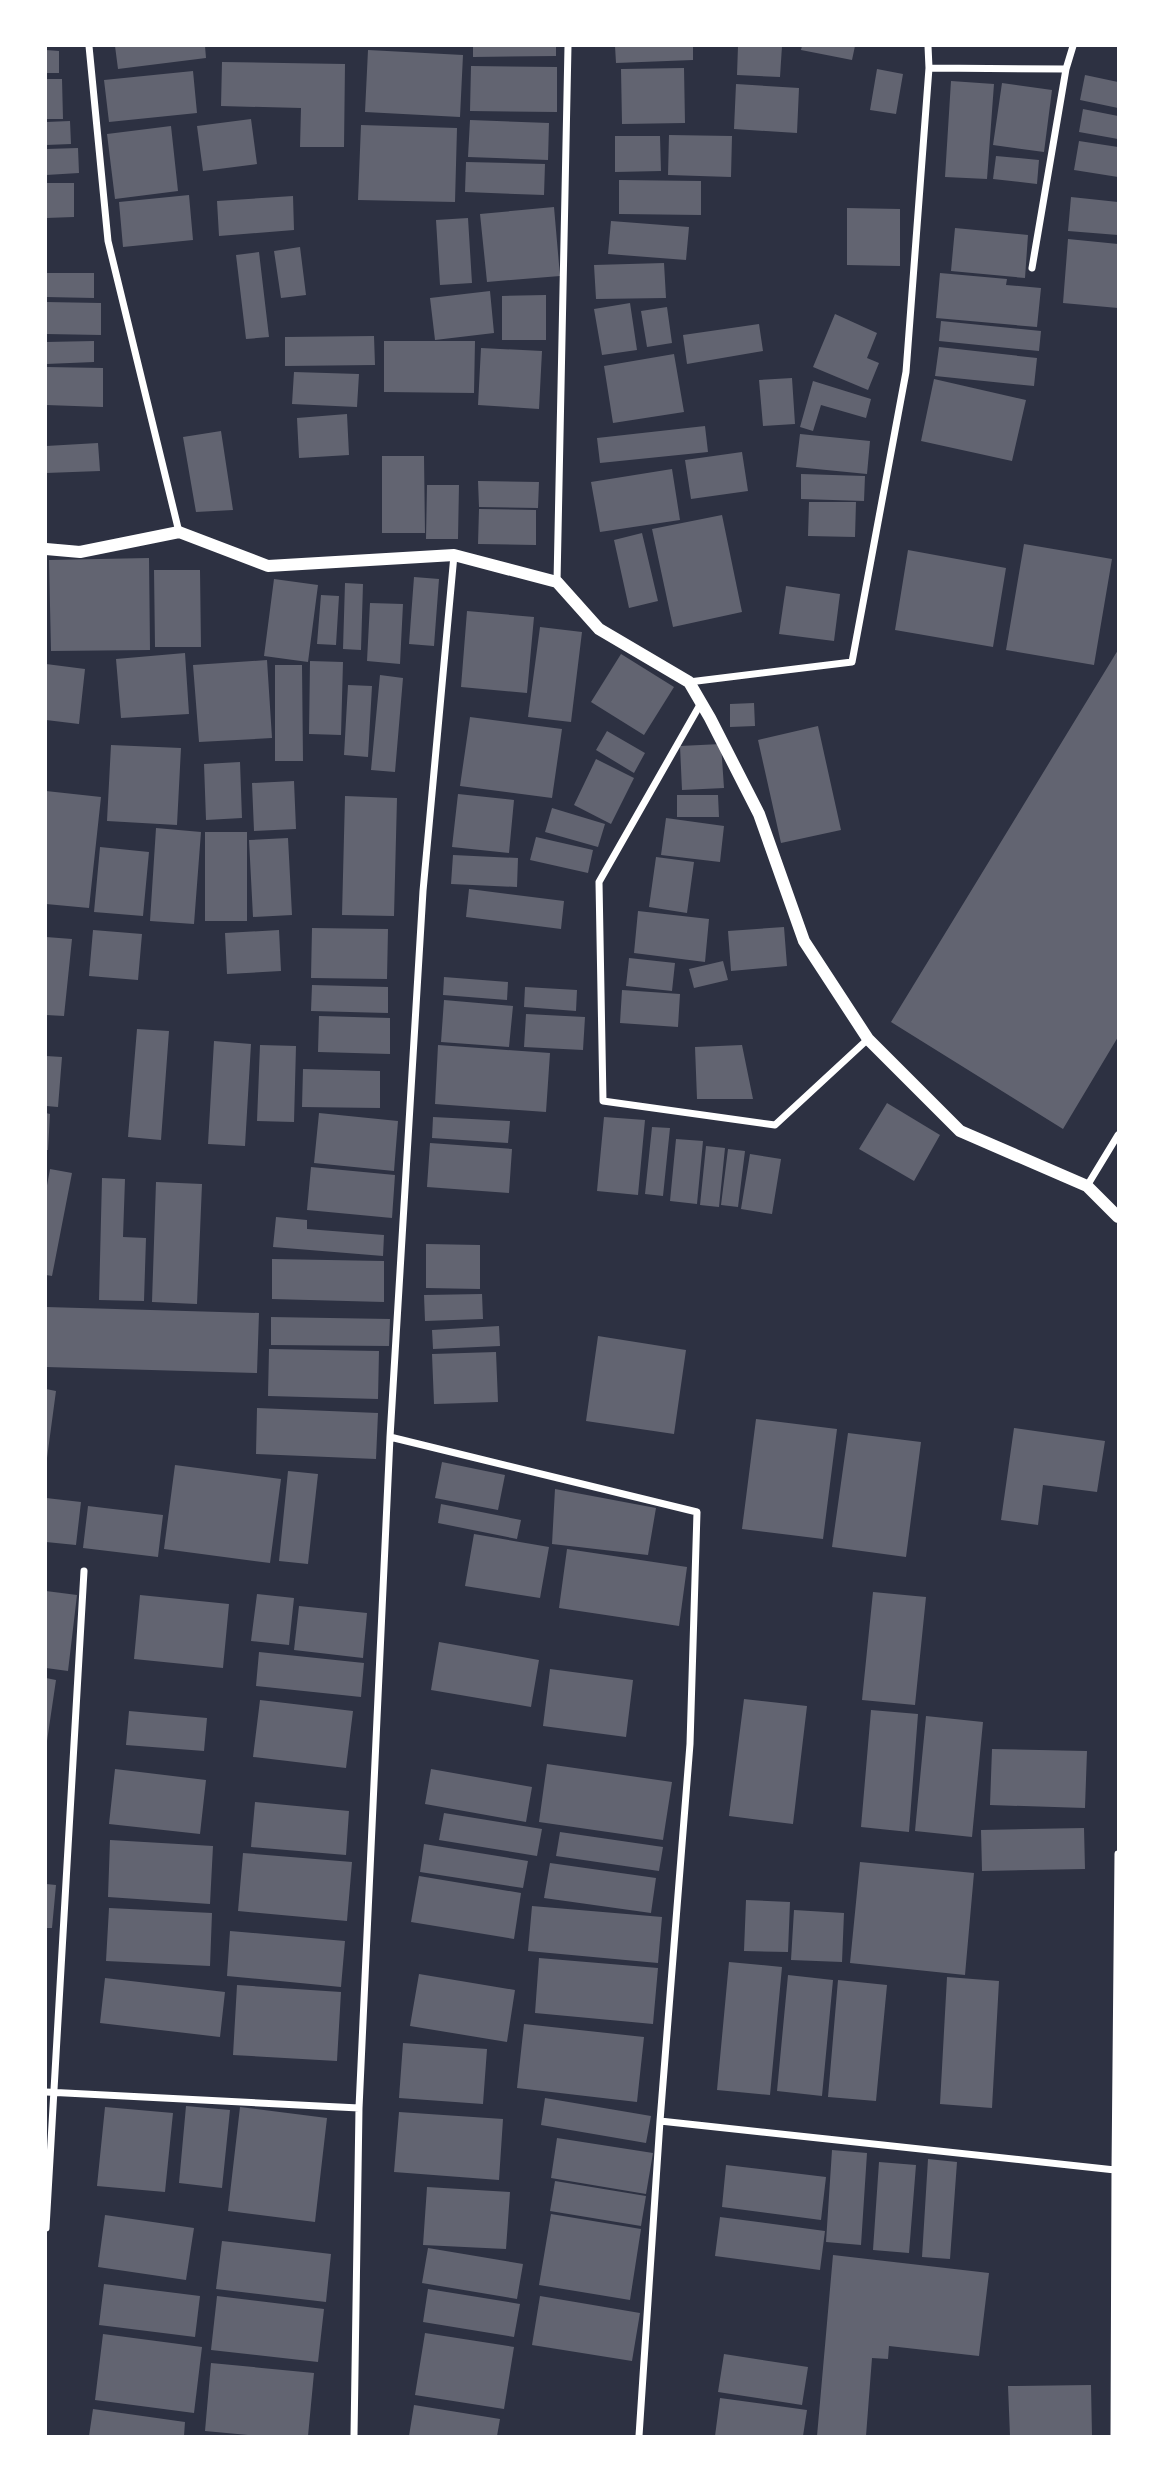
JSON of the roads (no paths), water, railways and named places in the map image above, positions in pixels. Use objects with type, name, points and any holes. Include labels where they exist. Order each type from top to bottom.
[{"type":"street","points":[[89,46],[108,241],[179,532]]},
{"type":"street","points":[[558,582],[568,46]]},
{"type":"street","points":[[689,682],[852,663],[905,372],[929,68],[928,46]]},
{"type":"street","points":[[1032,268],[1066,69],[1073,46]]},
{"type":"street","points":[[929,68],[1066,69]]},
{"type":"street","points":[[46,549],[80,552],[179,532],[268,566],[454,555],[558,582],[599,629],[689,682],[759,814],[804,940],[868,1039],[960,1131],[1087,1186],[1118,1217]]},
{"type":"street","points":[[354,2437],[359,2108],[390,1437],[423,891],[454,555]]},
{"type":"street","points":[[701,703],[600,882],[603,1101],[775,1125],[868,1039]]},
{"type":"street","points":[[1087,1186],[1118,1135]]},
{"type":"street","points":[[390,1437],[697,1512],[690,1744],[660,2121],[639,2437]]},
{"type":"street","points":[[46,2228],[49,2093],[83,1571]]},
{"type":"street","points":[[1114,2437],[1118,1854]]},
{"type":"street","points":[[49,2093],[359,2108]]},
{"type":"street","points":[[660,2121],[1117,2170]]}]
